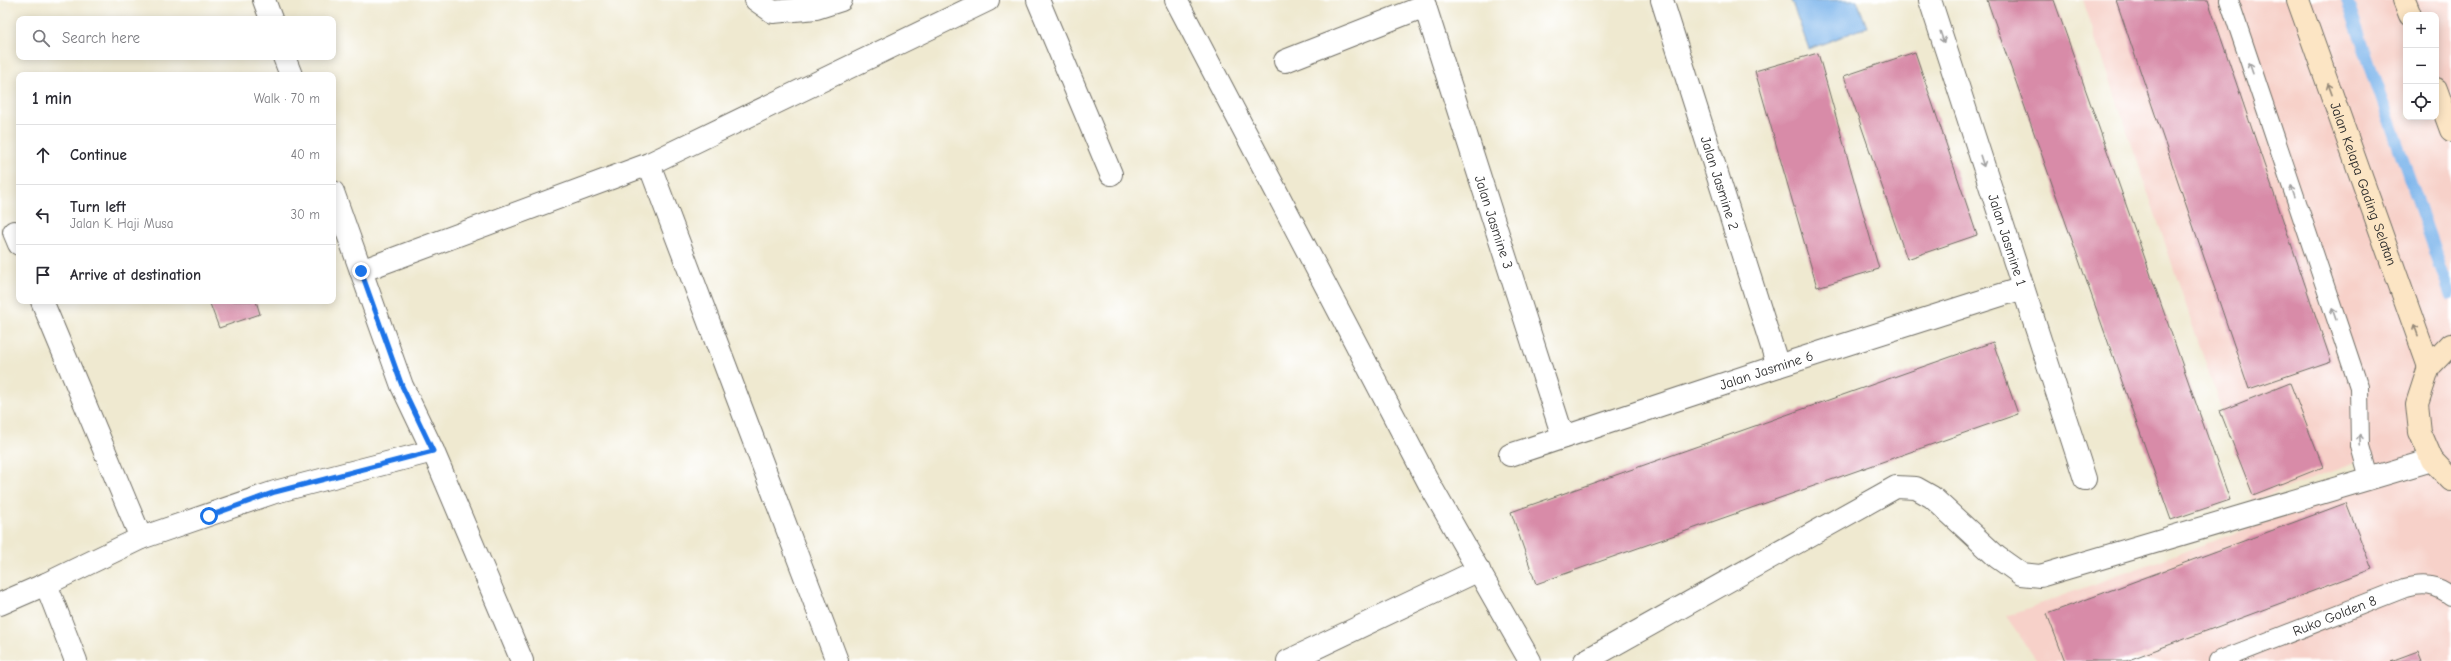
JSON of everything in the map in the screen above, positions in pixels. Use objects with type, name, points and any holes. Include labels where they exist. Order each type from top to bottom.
[{"type":"street","points":[[264,0],[270,16]]},
{"type":"street","points":[[765,6],[816,8],[841,0]]},
{"type":"street","points":[[361,271],[649,164],[988,0]]},
{"type":"street","points":[[1038,0],[1111,174]]},
{"type":"street","points":[[1176,0],[1430,485],[1530,661]]},
{"type":"street","name":"Jalan Jasmine 2","points":[[1662,0],[1778,366]]},
{"type":"street","name":"Jalan Jasmine 1","points":[[1930,0],[2085,479]]},
{"type":"street","name":"Jalan Kelapa Gading Selatan","points":[[2298,0],[2429,367]]},
{"type":"street","points":[[2404,0],[2409,12]]},
{"type":"street","name":"Jalan Jasmine 3","points":[[1285,61],[1424,3],[1563,437]]},
{"type":"street","points":[[285,60],[290,72]]},
{"type":"street","points":[[2439,97],[2451,130]]},
{"type":"street","points":[[649,164],[837,661]]},
{"type":"street","points":[[336,200],[402,386],[433,451],[522,661]]},
{"type":"street","name":"Jalan Jasmine 6","points":[[1510,455],[1778,366],[2023,288]]},
{"type":"street","points":[[43,304],[141,538]]},
{"type":"street","points":[[2451,344],[2429,367],[2417,404],[2420,432],[2432,460],[2451,480]]},
{"type":"street","points":[[0,604],[46,584],[141,538],[275,492],[433,451]]},
{"type":"street","points":[[1585,661],[1896,487],[1916,488],[1932,497],[1997,558],[2021,574],[2040,576],[2432,460]]},
{"type":"street","points":[[1288,661],[1478,570]]},
{"type":"street","points":[[46,584],[76,661]]},
{"type":"lane","points":[[2229,0],[2359,387],[2360,446],[2369,478]]},
{"type":"lane","name":"Ruko Golden 8","points":[[2218,661],[2405,588],[2421,584],[2441,588],[2451,596]]},
{"type":"shaded area","points":[[2083,0],[2451,0],[2451,661],[2037,661],[2006,616],[2382,480],[2360,461],[2252,501]]},
{"type":"water","points":[[1791,0],[1857,0],[1867,27],[1809,49]]},
{"type":"building","points":[[1987,0],[2054,0],[2230,500],[2171,520]]},
{"type":"building","points":[[2116,0],[2208,0],[2331,361],[2249,389]]},
{"type":"building","points":[[1915,52],[1977,235],[1907,259],[1844,76]]},
{"type":"building","points":[[1818,53],[1879,269],[1817,287],[1755,71]]},
{"type":"building","points":[[210,304],[257,304],[260,314],[219,328]]},
{"type":"building","points":[[1993,342],[2018,414],[1536,584],[1511,512]]},
{"type":"building","points":[[2290,383],[2323,467],[2253,495],[2220,411]]},
{"type":"building","points":[[2346,503],[2372,569],[2126,661],[2065,661],[2047,614]]},
{"type":"building","points":[[2418,651],[2422,661],[2391,661]]},
{"type":"waterway","points":[[2347,0],[2450,294]]},
{"type":"route","points":[[209,516],[275,492],[433,451],[402,386],[361,271]]}]
